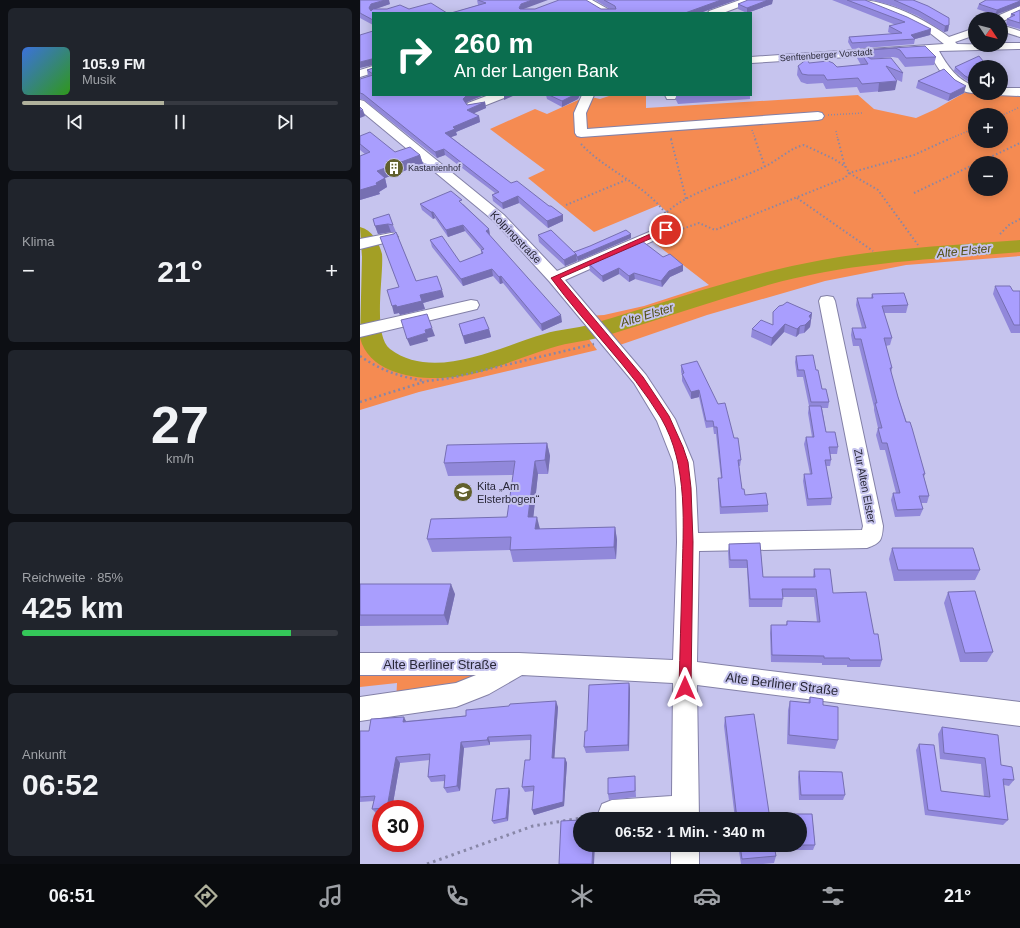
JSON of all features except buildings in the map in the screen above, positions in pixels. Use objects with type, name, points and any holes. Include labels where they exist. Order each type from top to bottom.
[{"type":"street","points":[[584,0],[608,12]]},
{"type":"street","points":[[716,12],[750,0]]},
{"type":"street","points":[[863,0],[915,21],[951,44],[968,35]]},
{"type":"street","points":[[1008,14],[1020,8]]},
{"type":"street","points":[[1008,30],[1020,34]]},
{"type":"street","name":"Senftenberger Vorstadt","points":[[752,60],[932,48],[951,44],[1020,46]]},
{"type":"street","points":[[932,48],[946,71],[956,83],[968,87]]},
{"type":"street","points":[[830,55],[836,66]]},
{"type":"street","points":[[855,64],[893,62]]},
{"type":"street","points":[[360,75],[372,70]]},
{"type":"street","points":[[360,85],[372,81]]},
{"type":"street","points":[[1008,92],[1020,92]]},
{"type":"street","points":[[472,106],[497,96]]},
{"type":"street","points":[[588,96],[580,113],[581,133],[818,116]]},
{"type":"street","name":"Kolpingstraße","points":[[360,104],[428,161],[482,203],[498,218],[555,278],[589,318],[644,386],[666,419],[683,462],[686,488],[688,542],[685,672],[685,812]]},
{"type":"street","points":[[555,278],[669,228]]},
{"type":"street","points":[[366,242],[391,237]]},
{"type":"street","name":"Zur Alten Elster","points":[[688,542],[867,539],[872,536],[873,526],[827,301]]},
{"type":"street","points":[[360,331],[447,310],[471,306]]},
{"type":"street","name":"Alte Berliner Straße","points":[[360,664],[519,664],[685,672],[1020,714]]},
{"type":"street","name":"Alte Berliner Straße","points":[[360,709],[456,695],[480,686],[519,664]]},
{"type":"street","points":[[685,852],[685,864]]},
{"type":"path","points":[[1008,113],[1020,107]]},
{"type":"path","points":[[818,116],[863,113]]},
{"type":"path","points":[[749,121],[765,167]]},
{"type":"path","points":[[668,127],[686,199]]},
{"type":"path","points":[[836,131],[849,173],[878,190],[918,245]]},
{"type":"path","points":[[581,133],[581,145],[608,168],[648,195],[667,212],[669,228],[680,231],[698,223],[702,223],[711,230],[715,230],[845,178],[849,173],[914,155],[968,131]]},
{"type":"path","points":[[993,156],[1020,143]]},
{"type":"path","points":[[667,212],[670,208],[686,199],[765,167],[802,145],[834,159],[846,167]]},
{"type":"path","points":[[914,193],[968,168]]},
{"type":"path","points":[[566,205],[626,180]]},
{"type":"path","points":[[796,198],[873,251]]},
{"type":"path","points":[[1000,234],[1009,225],[1020,219]]},
{"type":"path","points":[[360,402],[427,381],[451,378],[545,354],[608,341]]},
{"type":"path","points":[[360,356],[375,368],[399,377],[427,381]]},
{"type":"path","points":[[427,864],[533,826],[573,819]]},
{"type":"shaded area","points":[[968,91],[968,100],[1008,100],[1008,92],[1020,92],[1020,256],[906,265],[825,281],[707,315],[614,347],[588,316],[604,315],[644,306],[709,285],[648,238],[673,226],[666,211],[659,205],[594,232],[528,178],[545,170],[490,129],[535,109],[547,114],[587,96],[600,99],[609,96],[646,96],[646,108],[858,95],[874,109],[916,118],[936,109]]},
{"type":"shaded area","points":[[360,331],[369,334],[377,350],[388,359],[408,367],[431,370],[464,367],[488,361],[525,347],[586,335],[597,350],[419,392],[360,410]]},
{"type":"shaded area","points":[[360,665],[514,666],[396,704],[397,683],[360,687]]},
{"type":"waterway","name":"Alte Elster","points":[[360,233],[368,244],[372,254],[369,321],[373,344],[379,353],[398,364],[430,370],[474,366],[553,339],[593,332],[721,292],[772,277],[810,268],[881,258],[1020,246]]},
{"type":"place","name":"Kastanienhof","points":[[394,168]]},
{"type":"place","name":"Kita „Am Elsterbogen“","points":[[463,492]]},
{"type":"route","points":[[666,230],[555,278],[640,379],[666,419],[683,462],[686,488],[688,542],[685,688]]}]
